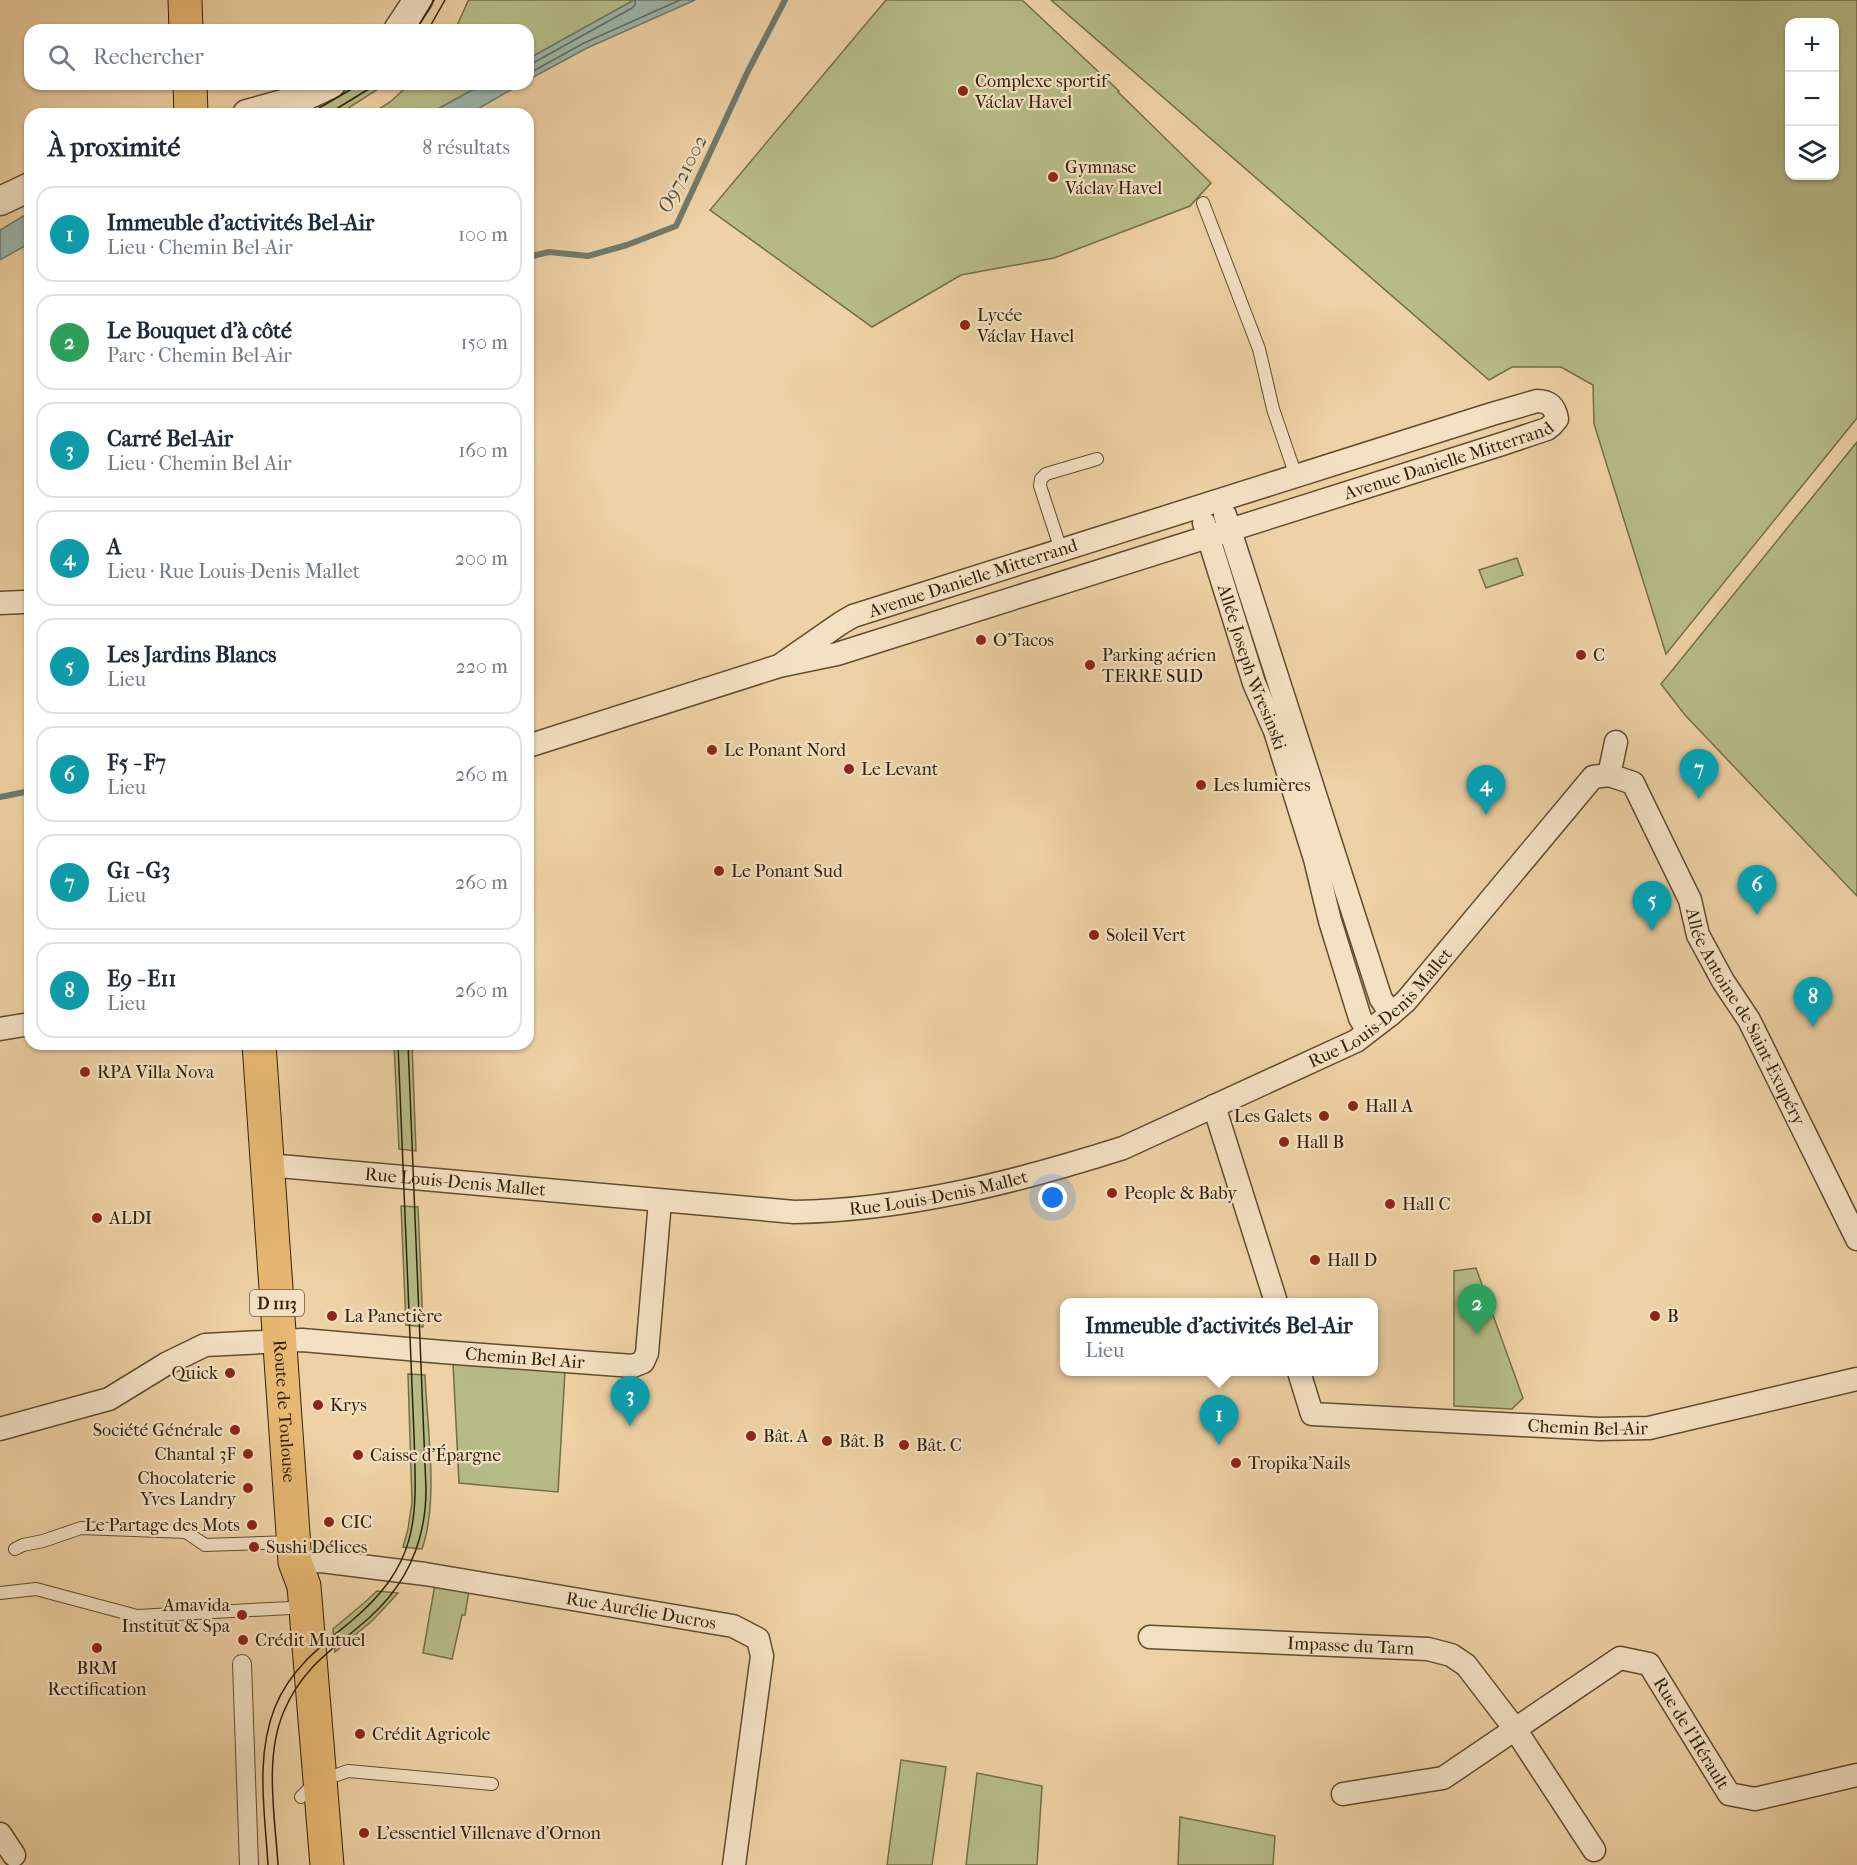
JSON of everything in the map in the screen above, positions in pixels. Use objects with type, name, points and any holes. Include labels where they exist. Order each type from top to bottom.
[{"type":"main road","points":[[184,0],[186,24]]},
{"type":"main road","points":[[190,90],[191,108]]},
{"type":"main road","name":"Route de Toulouse","points":[[259,1050],[295,1552],[304,1586],[311,1788],[304,1865]]},
{"type":"main road","name":"Route de Toulouse","points":[[295,1552],[289,1588],[290,1608],[311,1788],[327,1865]]},
{"type":"street","points":[[402,24],[418,0]]},
{"type":"street","points":[[269,108],[294,101],[319,90]]},
{"type":"street","points":[[0,201],[24,190]]},
{"type":"street","name":"Avenue Danielle Mitterrand","points":[[534,744],[779,666],[837,654],[1547,429],[1557,419],[1556,411],[1544,401],[1537,401],[853,616],[779,666]]},
{"type":"street","name":"Allée Joseph Wresinski","points":[[1221,500],[1381,999],[1391,1014]]},
{"type":"street","name":"Allée Joseph Wresinski","points":[[1198,507],[1254,683],[1275,731],[1315,859],[1330,921],[1360,1018],[1368,1031]]},
{"type":"street","points":[[0,603],[23,602]]},
{"type":"street","points":[[1609,775],[1616,742]]},
{"type":"street","name":"Rue Louis-Denis Mallet","points":[[268,1165],[795,1212],[847,1211],[915,1201],[1013,1180],[1112,1151],[1356,1041],[1406,1001],[1593,777],[1609,775]]},
{"type":"street","name":"Allée Antoine de Saint-Exupéry","points":[[1609,775],[1633,783],[1690,900],[1698,935],[1723,981],[1749,1020],[1857,1239]]},
{"type":"street","points":[[0,1029],[24,1025]]},
{"type":"street","points":[[1214,1106],[1275,1298]]},
{"type":"street","name":"Chemin Bel Air","points":[[0,1429],[109,1399],[166,1364],[205,1345],[302,1340],[633,1366],[643,1362],[647,1353],[660,1201]]},
{"type":"street","name":"Chemin Bel-Air","points":[[1301,1376],[1312,1414],[1599,1429],[1649,1428],[1857,1379]]},
{"type":"street","name":"Rue Aurélie Ducros","points":[[295,1552],[321,1561],[407,1571],[734,1626],[758,1639],[762,1656],[734,1865]]},
{"type":"street","name":"Impasse du Tarn","points":[[1150,1638],[1428,1649],[1451,1655],[1466,1665],[1515,1729],[1594,1850]]},
{"type":"street","name":"Rue de l'Hérault","points":[[1343,1794],[1443,1778],[1620,1658],[1649,1664],[1729,1794],[1755,1799],[1857,1775]]},
{"type":"street","points":[[242,1664],[249,1865]]},
{"type":"street","points":[[0,1834],[14,1855]]},
{"type":"lane","points":[[1203,203],[1259,349],[1273,409],[1296,476]]},
{"type":"lane","points":[[1061,550],[1040,486],[1041,479],[1046,474],[1097,459]]},
{"type":"lane","points":[[15,1548],[81,1528],[186,1532],[205,1545],[295,1552]]},
{"type":"lane","points":[[0,1593],[36,1589],[137,1616],[290,1608]]},
{"type":"lane","points":[[311,1788],[348,1771],[492,1784]]},
{"type":"green space","points":[[634,0],[534,56],[534,24],[458,24],[468,1]]},
{"type":"green space","name":"Complexe sportif Václav Havel","points":[[886,0],[1022,0],[1119,91],[1211,183],[1190,206],[1054,258],[961,275],[872,327],[710,210]]},
{"type":"green space","points":[[1051,0],[1857,0],[1857,418],[1666,654],[1594,424],[1593,385],[1561,367],[1512,367],[1489,380]]},
{"type":"green space","points":[[344,90],[377,90],[348,108],[320,108],[318,104]]},
{"type":"green space","points":[[403,90],[472,90],[440,108],[380,108]]},
{"type":"green space","points":[[1857,442],[1857,896],[1685,715],[1661,684]]},
{"type":"green space","points":[[1517,558],[1523,575],[1486,588],[1479,570]]},
{"type":"green space","points":[[394,1050],[412,1050],[416,1151],[399,1149]]},
{"type":"green space","points":[[401,1206],[418,1207],[423,1327],[406,1325]]},
{"type":"green space","points":[[1476,1268],[1523,1398],[1512,1409],[1454,1406],[1454,1271]]},
{"type":"green space","points":[[453,1363],[565,1372],[558,1492],[459,1483]]},
{"type":"green space","points":[[408,1374],[425,1375],[431,1487],[427,1530],[422,1549],[403,1547],[412,1502]]},
{"type":"green space","points":[[435,1584],[469,1590],[465,1615],[462,1615],[452,1659],[423,1653]]},
{"type":"green space","points":[[377,1591],[398,1593],[373,1620],[335,1652],[333,1629]]},
{"type":"green space","points":[[901,1760],[946,1767],[932,1865],[887,1865]]},
{"type":"green space","points":[[977,1773],[1042,1786],[1037,1865],[966,1865]]},
{"type":"green space","points":[[1180,1817],[1275,1836],[1273,1865],[1178,1865]]},
{"type":"water","points":[[634,0],[695,0],[587,48],[534,77],[534,56]]},
{"type":"water","points":[[472,90],[511,90],[479,108],[440,108]]},
{"type":"water","points":[[24,216],[24,246],[0,260],[0,230]]},
{"type":"waterway","name":"O9721002","points":[[534,256],[549,252],[588,256],[627,245],[676,226],[748,71],[785,0]]},
{"type":"waterway","name":"O9721002","points":[[0,797],[24,792]]},
{"type":"tram line","points":[[420,24],[434,0]]},
{"type":"tram line","points":[[431,24],[445,0]]},
{"type":"tram line","points":[[319,108],[350,90]]},
{"type":"tram line","points":[[338,108],[367,90]]},
{"type":"tram line","points":[[268,1865],[263,1765],[265,1745],[275,1707],[281,1694],[306,1660],[349,1623],[390,1581],[402,1560],[413,1516],[414,1435],[398,1050]]},
{"type":"tram line","points":[[278,1865],[272,1787],[274,1748],[284,1711],[300,1682],[320,1659],[369,1618],[394,1591],[412,1560],[425,1508],[408,1050]]},
{"type":"place","name":"Complexe sportif Václav Havel","points":[[963,91]]},
{"type":"place","name":"Gymnase Václav Havel","points":[[1053,177]]},
{"type":"place","name":"Lycée Václav Havel","points":[[965,325]]},
{"type":"place","name":"O'Tacos","points":[[981,640]]},
{"type":"place","name":"C","points":[[1581,655]]},
{"type":"place","name":"Parking aérien TERRE SUD","points":[[1090,665]]},
{"type":"place","name":"Le Ponant Nord","points":[[712,750]]},
{"type":"place","name":"Le Levant","points":[[849,769]]},
{"type":"place","name":"Les lumières","points":[[1201,785]]},
{"type":"place","name":"G1 - G3","points":[[1699,799]]},
{"type":"place","name":"A","points":[[1486,815]]},
{"type":"place","name":"Le Ponant Sud","points":[[719,871]]},
{"type":"place","name":"F5 - F7","points":[[1757,915]]},
{"type":"place","name":"Les Jardins Blancs","points":[[1652,931]]},
{"type":"place","name":"Soleil Vert","points":[[1094,935]]},
{"type":"place","name":"E9 - E11","points":[[1813,1027]]},
{"type":"place","name":"RPA Villa Nova","points":[[85,1072]]},
{"type":"place","name":"Hall A","points":[[1353,1106]]},
{"type":"place","name":"Les Galets","points":[[1324,1116]]},
{"type":"place","name":"Hall B","points":[[1284,1142]]},
{"type":"place","name":"People & Baby","points":[[1112,1193]]},
{"type":"place","name":"Hall C","points":[[1390,1204]]},
{"type":"place","name":"ALDI","points":[[97,1218]]},
{"type":"place","name":"Hall D","points":[[1315,1260]]},
{"type":"place","name":"La Panetière","points":[[332,1316]]},
{"type":"place","name":"B","points":[[1655,1316]]},
{"type":"place","name":"Le Bouquet d'à côté","points":[[1477,1334]]},
{"type":"place","name":"Quick","points":[[230,1373]]},
{"type":"place","name":"Krys","points":[[318,1405]]},
{"type":"place","name":"Carré Bel-Air","points":[[630,1426]]},
{"type":"place","name":"Société Générale","points":[[235,1430]]},
{"type":"place","name":"Bât. A","points":[[751,1436]]},
{"type":"place","name":"Bât. B","points":[[827,1441]]},
{"type":"place","name":"Bât. C","points":[[904,1445]]},
{"type":"place","name":"Immeuble d'activités Bel-Air","points":[[1219,1445]]},
{"type":"place","name":"Chantal 3F","points":[[248,1454]]},
{"type":"place","name":"Caisse d'Épargne","points":[[358,1455]]},
{"type":"place","name":"Tropika'Nails","points":[[1236,1463]]},
{"type":"place","name":"Chocolaterie Yves Landry","points":[[248,1488]]},
{"type":"place","name":"CIC","points":[[329,1522]]},
{"type":"place","name":"Le Partage des Mots","points":[[252,1525]]},
{"type":"place","name":"Sushi Délices","points":[[254,1547]]},
{"type":"place","name":"Amavida Institut & Spa","points":[[242,1615]]},
{"type":"place","name":"Crédit Mutuel","points":[[243,1640]]},
{"type":"place","name":"BRM Rectification","points":[[97,1648]]},
{"type":"place","name":"Crédit Agricole","points":[[360,1734]]},
{"type":"place","name":"L'essentiel Villenave d’Ornon","points":[[364,1833]]}]
